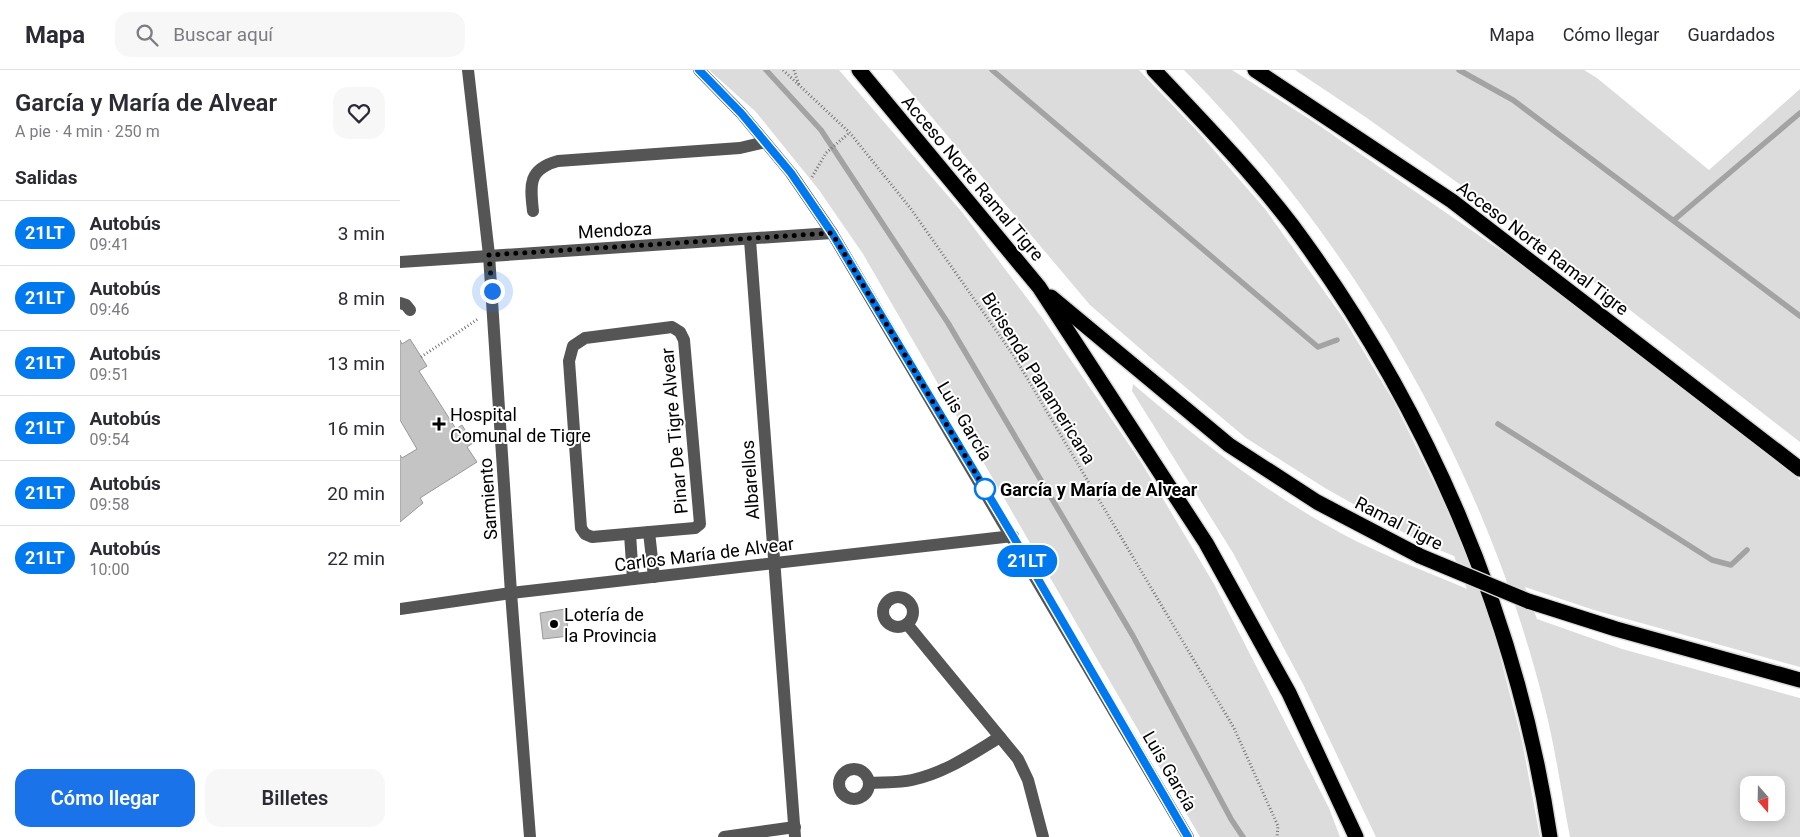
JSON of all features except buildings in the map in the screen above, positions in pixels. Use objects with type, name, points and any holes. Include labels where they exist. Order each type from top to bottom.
[{"type":"highway","name":"Acceso Norte Ramal Tigre","points":[[859,70],[1039,287]]},
{"type":"highway","points":[[1154,70],[1220,139],[1291,224],[1359,324],[1416,424],[1468,535],[1499,617],[1528,721],[1550,837]]},
{"type":"highway","name":"Acceso Norte Ramal Tigre","points":[[1255,70],[1452,201],[1800,469]]},
{"type":"highway","name":"Ramal Tigre","points":[[1039,287],[1229,445],[1317,502],[1420,556],[1528,601],[1616,629],[1800,680]]},
{"type":"highway","points":[[1039,287],[1206,543],[1289,693],[1356,837]]},
{"type":"street","name":"Sarmiento","points":[[468,70],[489,255],[511,594],[530,837]]},
{"type":"street","name":"Luis García","points":[[699,70],[765,142],[804,191],[832,233],[1013,536],[1188,837]]},
{"type":"street","points":[[533,211],[530,185],[535,174],[547,164],[558,161],[740,148],[765,142]]},
{"type":"street","name":"Mendoza","points":[[400,262],[832,233]]},
{"type":"street","name":"Albarellos","points":[[750,240],[773,563],[795,832]]},
{"type":"street","name":"Pinar De Tigre Alvear","points":[[672,327],[680,332],[684,340],[700,524],[695,528],[649,532],[592,537],[585,534],[581,528],[569,361],[573,346],[584,338],[672,327]]},
{"type":"street","points":[[649,532],[654,577]]},
{"type":"street","points":[[630,534],[633,580]]},
{"type":"street","name":"Carlos María de Alvear","points":[[400,609],[511,594],[1013,536]]},
{"type":"street","points":[[907,624],[1018,759],[1028,780],[1043,837]]},
{"type":"street","points":[[869,783],[911,780],[930,775],[953,765],[1000,737]]},
{"type":"street","points":[[724,837],[795,832]]},
{"type":"path","name":"Bicisenda Panamericana","points":[[783,70],[850,133],[911,209],[1014,356],[1234,728],[1278,826],[1277,837]]},
{"type":"path","points":[[794,70],[800,88]]},
{"type":"path","points":[[804,191],[826,153],[850,133]]},
{"type":"path","points":[[421,357],[493,310]]},
{"type":"shaded area","points":[[709,70],[839,70],[962,212],[1042,318],[1141,462],[1214,584],[1329,808],[1340,837],[1200,837],[863,254],[819,190],[756,112]]},
{"type":"shaded area","points":[[892,70],[1139,70],[1199,133],[1265,209],[1344,319],[1394,402],[1442,499],[1486,602],[1522,741],[1540,837],[1376,837],[1304,686],[1233,553],[1132,391],[1133,384],[1212,449],[1296,507],[1370,548],[1467,589],[1454,556],[1422,543],[1325,488],[1246,438],[1159,365],[1090,305]]},
{"type":"shaded area","points":[[1184,70],[1232,70],[1314,122],[1522,265],[1800,480],[1800,667],[1594,610],[1525,587],[1537,619],[1622,649],[1800,698],[1800,837],[1570,837],[1546,712],[1521,623],[1489,535],[1452,450],[1408,367],[1359,287],[1305,211],[1247,138]]},
{"type":"shaded area","points":[[1295,70],[1584,70],[1597,78],[1709,170],[1800,89],[1800,442],[1563,258],[1364,116]]},
{"type":"waterway","points":[[766,70],[821,130],[948,323],[1133,636],[1231,819],[1243,837]]},
{"type":"waterway","points":[[992,70],[1318,347],[1337,340]]},
{"type":"waterway","points":[[1459,70],[1513,100],[1800,316]]},
{"type":"waterway","points":[[1674,220],[1800,113]]},
{"type":"waterway","points":[[1498,424],[1712,560],[1731,565],[1747,550]]},
{"type":"bus line","name":"21LT","points":[[699,70],[741,113],[791,173],[832,233],[1013,536],[1188,837]]},
{"type":"place","name":"Hospital Comunal de Tigre","points":[[439,424]]},
{"type":"place","name":"García y María de Alvear","points":[[985,489]]},
{"type":"place","name":"Lotería de la Provincia","points":[[554,624]]},
{"type":"route","points":[[492,291],[489,255],[750,240],[832,233],[985,489]]}]
